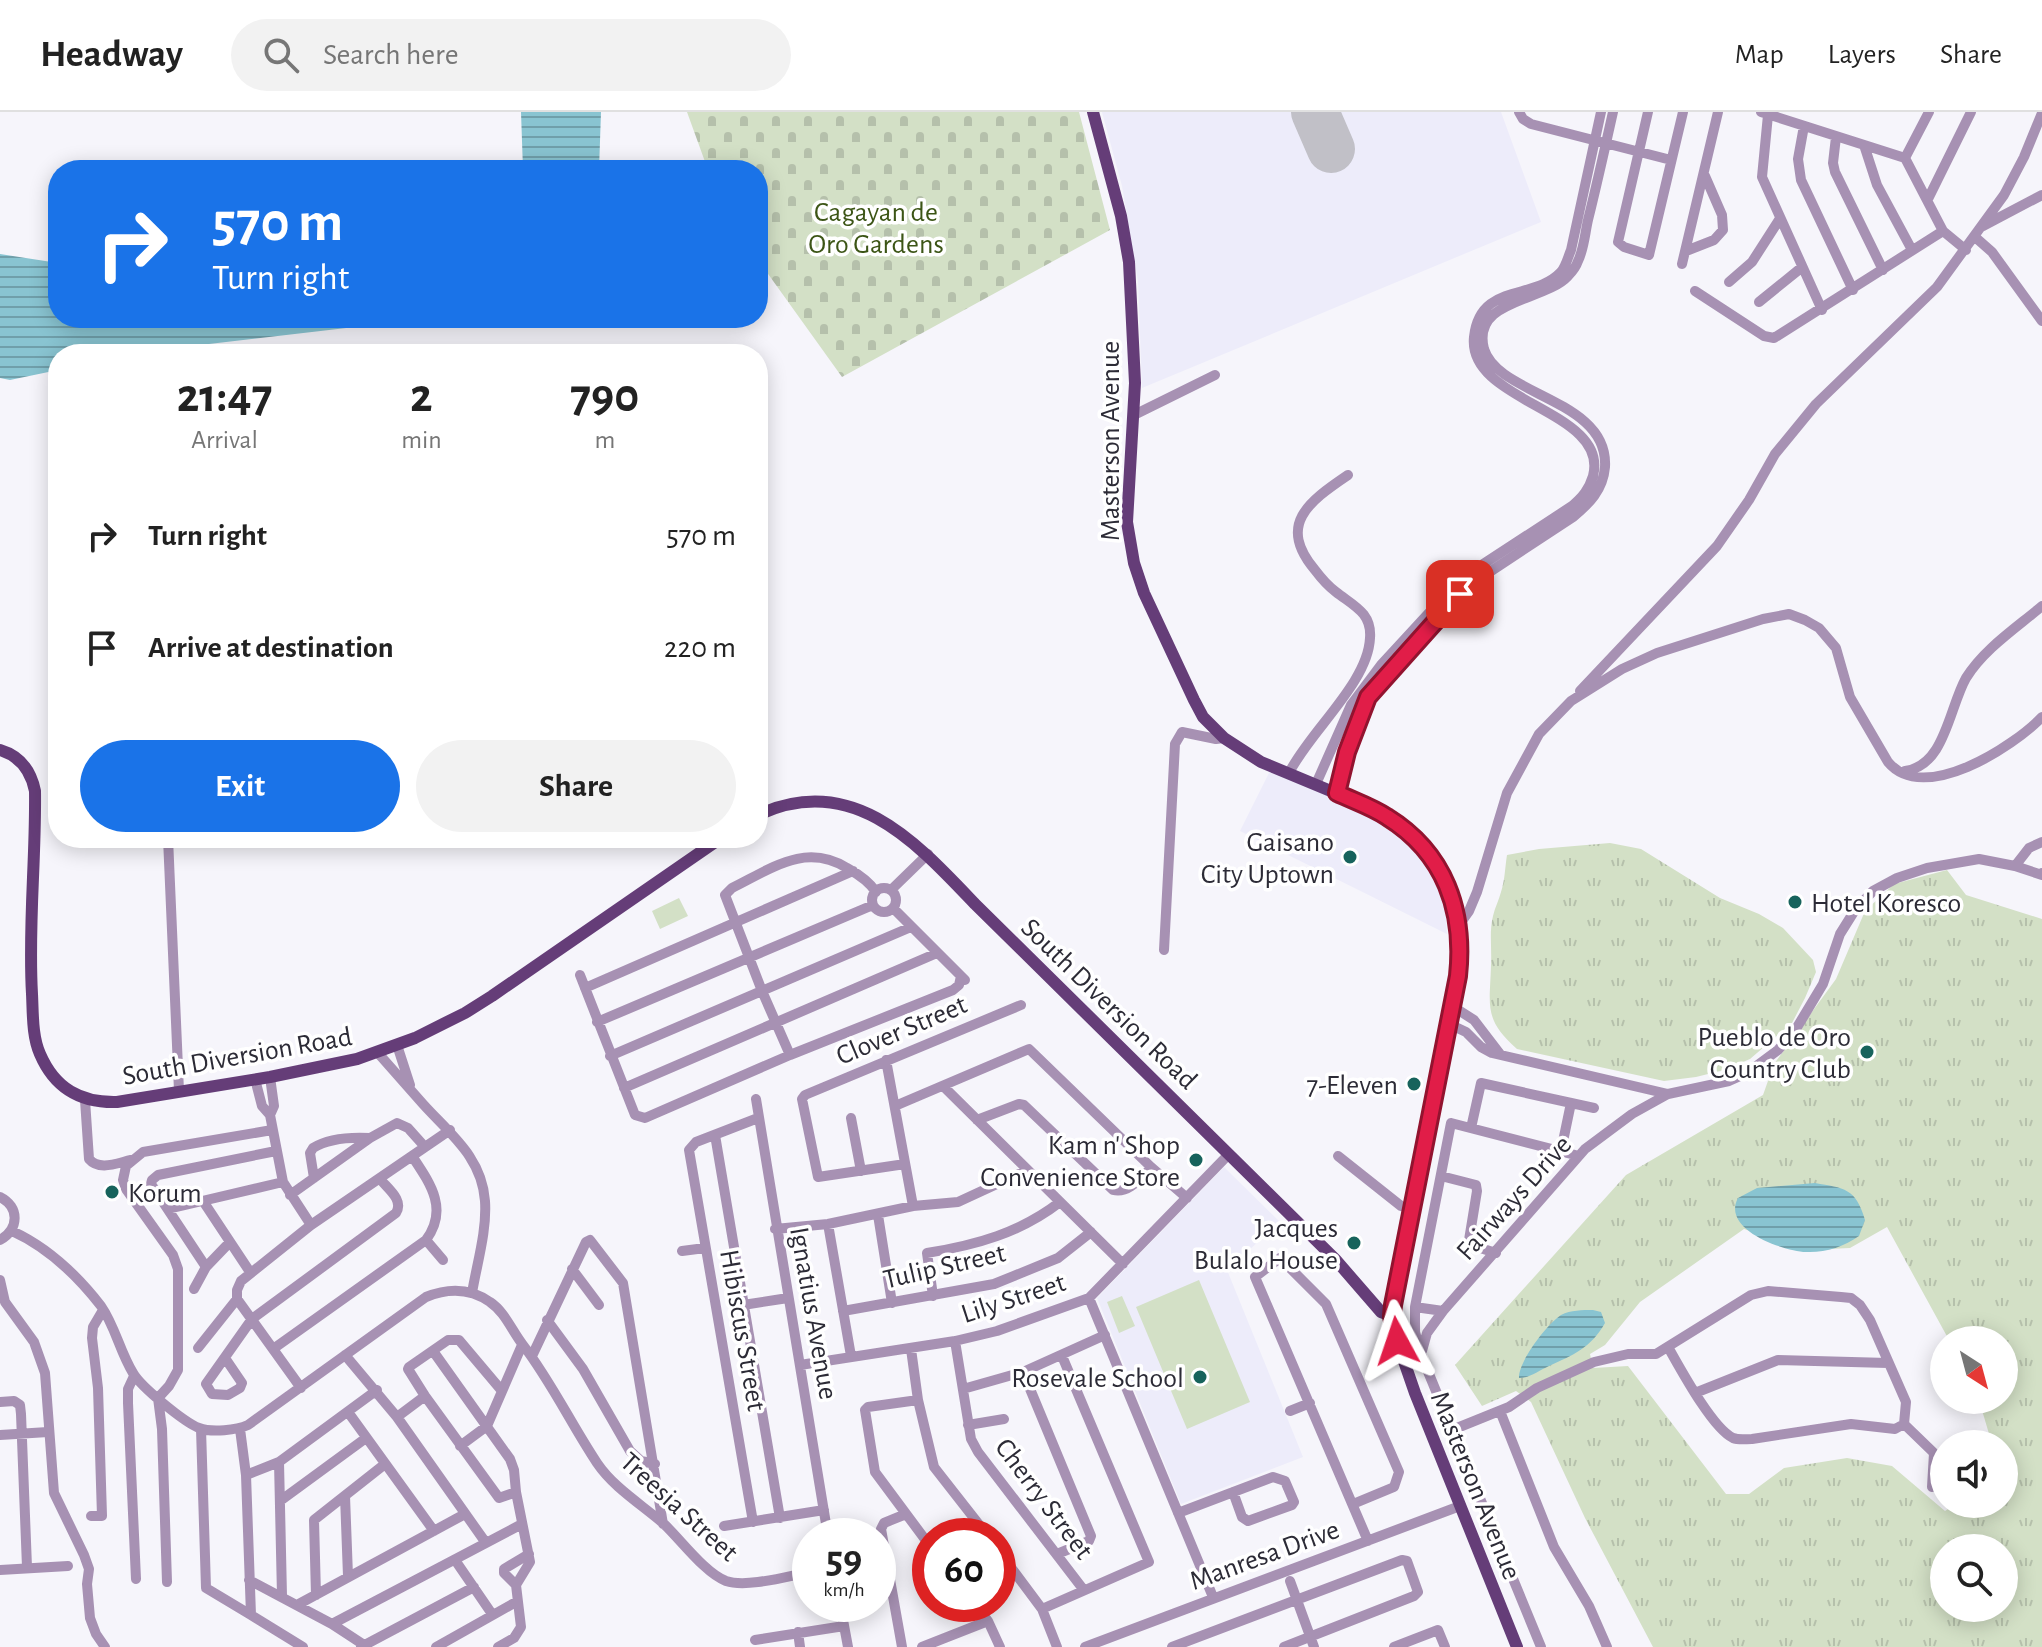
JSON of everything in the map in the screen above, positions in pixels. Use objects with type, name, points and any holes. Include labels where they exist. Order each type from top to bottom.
[{"type":"main road","name":"Masterson Avenue","points":[[1093,112],[1121,216],[1129,262],[1133,307],[1134,415],[1127,522],[1135,569],[1194,700],[1203,717],[1224,738],[1261,762],[1391,819],[1421,846],[1444,877],[1454,903],[1459,925],[1460,955],[1392,1316],[1407,1371],[1517,1647]]},
{"type":"main road","name":"South Diversion Road","points":[[0,750],[22,762],[31,776],[35,791],[30,945],[36,1043],[57,1081],[85,1100],[95,1102],[117,1102],[270,1077],[378,1053],[446,1023],[483,1001],[706,848]]},
{"type":"main road","name":"South Diversion Road","points":[[768,811],[784,805],[839,804],[887,822],[928,854],[1335,1259],[1381,1312],[1392,1316]]},
{"type":"street","points":[[1519,112],[1528,123],[1671,160]]},
{"type":"street","points":[[1581,225],[1601,112]]},
{"type":"street","points":[[1316,784],[1332,745],[1381,665],[1452,588],[1482,564],[1572,506],[1590,485],[1594,464],[1584,440],[1565,424],[1495,379],[1480,362],[1474,342],[1481,314],[1493,302],[1544,283],[1564,268],[1581,225],[1613,112]]},
{"type":"street","points":[[1648,112],[1618,242],[1649,255],[1683,112]]},
{"type":"street","points":[[1682,264],[1718,112]]},
{"type":"street","points":[[1905,158],[1929,112]]},
{"type":"street","points":[[1928,199],[1971,112]]},
{"type":"street","points":[[1822,310],[1779,220],[1761,171],[1764,113],[1905,158],[1943,231],[1966,250]]},
{"type":"street","points":[[1459,925],[1473,904],[1507,793],[1539,734],[1717,546],[1749,500],[1775,454],[1816,404],[1937,287],[2004,195],[2042,113]]},
{"type":"street","points":[[1804,126],[1798,159],[1801,180],[1853,290]]},
{"type":"street","points":[[1836,137],[1835,172],[1883,270]]},
{"type":"street","points":[[1864,145],[1877,185],[1912,250]]},
{"type":"street","points":[[1686,251],[1714,240],[1723,230],[1722,215],[1705,176]]},
{"type":"street","points":[[1978,232],[2042,195]]},
{"type":"street","points":[[1729,282],[1752,262],[1779,220]]},
{"type":"street","points":[[1695,291],[1769,338],[1777,337],[1943,231]]},
{"type":"street","points":[[1978,232],[2042,321]]},
{"type":"street","points":[[1759,302],[1801,268]]},
{"type":"street","points":[[1134,415],[1215,375]]},
{"type":"street","points":[[1289,773],[1300,752],[1357,677],[1368,657],[1370,627],[1367,618],[1324,581],[1305,559],[1297,542],[1299,525],[1310,505],[1348,475]]},
{"type":"street","points":[[1899,772],[1915,770],[1929,759],[1941,741],[1951,710],[1974,667],[2042,606]]},
{"type":"street","points":[[1571,701],[1622,669],[1657,653],[1739,625],[1789,614],[1814,624],[1833,643],[1857,710],[1888,762],[1899,772],[1929,777],[1980,762],[2042,717]]},
{"type":"street","points":[[1337,793],[1356,707]]},
{"type":"street","points":[[1164,950],[1175,744],[1182,732],[1224,738]]},
{"type":"street","points":[[1332,745],[1347,752]]},
{"type":"street","points":[[2015,866],[2029,848],[2042,842]]},
{"type":"street","points":[[168,848],[179,1091]]},
{"type":"street","points":[[891,890],[928,854]]},
{"type":"street","points":[[790,1055],[725,900],[727,892],[787,861],[808,856],[835,859],[876,892]]},
{"type":"street","points":[[1449,1024],[1466,1032],[1486,1051],[1517,1061],[1668,1094],[1740,1077],[1778,1050],[1796,1029],[1819,993],[1840,934],[1855,910],[1873,891],[1897,878],[1950,863],[1979,859],[2042,874]]},
{"type":"street","points":[[585,988],[853,871]]},
{"type":"street","points":[[881,888],[891,890],[896,898],[893,908],[884,912],[873,905],[872,898],[876,892],[881,888]]},
{"type":"street","points":[[597,1022],[873,905]]},
{"type":"street","points":[[580,975],[635,1115],[645,1118],[959,985],[964,979],[893,908]]},
{"type":"street","points":[[610,1056],[911,927]]},
{"type":"street","points":[[624,1088],[937,953]]},
{"type":"street","name":"Clover Street","points":[[861,1171],[818,1177],[802,1099],[805,1095],[1021,1005]]},
{"type":"street","points":[[1452,1006],[1474,1020],[1500,1054]]},
{"type":"street","points":[[397,1045],[414,1092]]},
{"type":"street","points":[[895,1106],[1029,1049],[1187,1198]]},
{"type":"street","points":[[12,1231],[31,1240],[56,1259],[103,1310],[134,1376],[158,1398],[201,1429],[240,1429],[426,1297],[440,1291],[472,1293],[484,1223],[484,1190],[474,1163],[450,1130],[378,1053]]},
{"type":"street","points":[[886,1060],[913,1206]]},
{"type":"street","points":[[270,1077],[274,1106],[270,1115],[283,1182],[311,1225]]},
{"type":"street","points":[[255,1079],[262,1106],[270,1115]]},
{"type":"street","points":[[1471,1128],[1481,1083],[1594,1108]]},
{"type":"street","points":[[943,1086],[1123,1264]]},
{"type":"street","name":"Fairways Drive","points":[[1422,1357],[1424,1338],[1443,1311],[1579,1156],[1605,1132],[1668,1094]]},
{"type":"street","name":"Ignatius Avenue","points":[[756,1099],[775,1229],[825,1518]]},
{"type":"street","points":[[85,1100],[89,1159],[101,1166],[131,1160],[143,1152],[272,1130]]},
{"type":"street","points":[[1561,1151],[1571,1103]]},
{"type":"street","points":[[977,1120],[1019,1104],[1024,1105],[1113,1190],[1121,1192],[1128,1189],[1151,1167]]},
{"type":"street","points":[[758,1118],[715,1135],[780,1518]]},
{"type":"street","points":[[851,1118],[861,1171],[905,1164]]},
{"type":"street","points":[[290,1195],[370,1138],[400,1123],[425,1147]]},
{"type":"street","points":[[1541,1647],[1422,1357],[1415,1332],[1415,1307],[1451,1123],[1579,1156]]},
{"type":"street","points":[[301,1388],[237,1299],[237,1290],[250,1272],[311,1225],[450,1130]]},
{"type":"street","name":"Hibiscus Street","points":[[715,1135],[689,1150],[753,1522]]},
{"type":"street","points":[[314,1178],[310,1153],[313,1148],[339,1140],[370,1138]]},
{"type":"street","points":[[206,1267],[151,1184],[155,1177],[276,1151]]},
{"type":"street","name":"Lily Street","points":[[800,1365],[955,1341],[997,1331],[1089,1298],[1229,1154]]},
{"type":"street","points":[[273,1349],[426,1240],[435,1225],[437,1199],[433,1187],[412,1156]]},
{"type":"street","points":[[1338,1156],[1401,1206],[1411,1209]]},
{"type":"street","points":[[131,1160],[123,1176],[124,1184],[173,1255],[178,1269],[178,1370],[158,1398],[162,1429],[167,1582]]},
{"type":"street","points":[[775,1229],[828,1224],[913,1206],[968,1199],[1027,1170]]},
{"type":"street","points":[[1441,1176],[1476,1185],[1469,1240],[1474,1246],[1496,1253]]},
{"type":"street","points":[[225,1358],[252,1319],[396,1213],[398,1200],[380,1179]]},
{"type":"street","points":[[168,1209],[283,1182]]},
{"type":"street","points":[[0,1197],[9,1202],[15,1220],[12,1231],[1,1240],[0,1254]]},
{"type":"street","points":[[203,1201],[250,1272]]},
{"type":"street","points":[[933,1296],[927,1253],[980,1243],[1040,1217],[1060,1202]]},
{"type":"street","points":[[878,1215],[892,1303]]},
{"type":"street","points":[[828,1224],[851,1356]]},
{"type":"street","name":"Tulip Street","points":[[843,1311],[994,1284],[1058,1258],[1091,1232]]},
{"type":"street","points":[[426,1240],[443,1260]]},
{"type":"street","points":[[532,1356],[572,1269],[590,1240],[623,1283],[663,1524]]},
{"type":"street","points":[[194,1289],[206,1267],[230,1242]]},
{"type":"street","points":[[682,1251],[705,1248]]},
{"type":"street","points":[[1353,1504],[1394,1487],[1399,1472],[1326,1304],[1280,1258],[1255,1277],[1368,1541]]},
{"type":"street","points":[[572,1269],[599,1305]]},
{"type":"street","points":[[0,1280],[5,1302],[34,1342],[45,1373],[54,1493],[89,1569],[90,1618],[105,1647]]},
{"type":"street","points":[[1452,1430],[1515,1404],[1537,1388],[1594,1362],[1628,1354],[1656,1354],[1742,1299],[1768,1291],[1851,1298],[1865,1311],[1906,1402],[1904,1424]]},
{"type":"street","name":"Treesia Street","points":[[472,1293],[498,1309],[532,1356],[608,1478],[663,1524],[711,1572],[724,1580],[746,1583],[792,1575]]},
{"type":"street","points":[[743,1305],[788,1298]]},
{"type":"street","points":[[1089,1298],[1213,1597]]},
{"type":"street","points":[[198,1348],[237,1299]]},
{"type":"street","points":[[1415,1307],[1443,1311]]},
{"type":"street","points":[[91,1516],[102,1516],[98,1388],[92,1338],[93,1327],[103,1310]]},
{"type":"street","points":[[547,1320],[583,1369],[630,1451],[641,1461],[655,1464]]},
{"type":"street","points":[[963,1389],[1023,1372],[1105,1335]]},
{"type":"street","points":[[502,1391],[459,1340],[448,1340],[408,1369],[497,1498],[516,1492]]},
{"type":"street","name":"Cherry Street","points":[[955,1341],[971,1439],[1083,1589]]},
{"type":"street","points":[[460,1446],[487,1426],[522,1345]]},
{"type":"street","points":[[1668,1347],[1695,1393],[1724,1431],[1737,1439],[1851,1424],[1895,1429],[1904,1424]]},
{"type":"street","points":[[911,1349],[918,1400],[934,1467],[974,1518]]},
{"type":"street","points":[[433,1351],[512,1463],[530,1565],[516,1585],[519,1633],[498,1647]]},
{"type":"street","points":[[345,1355],[377,1390],[486,1543]]},
{"type":"street","points":[[1042,1609],[1149,1562],[1062,1356]]},
{"type":"street","points":[[1695,1393],[1778,1360],[1888,1363]]},
{"type":"street","points":[[1023,1372],[1091,1539],[1057,1554]]},
{"type":"street","points":[[134,1376],[128,1389],[128,1403],[136,1579]]},
{"type":"street","points":[[246,1475],[279,1462],[377,1390]]},
{"type":"street","points":[[397,1417],[425,1396]]},
{"type":"street","points":[[912,1522],[871,1472],[866,1409],[918,1400]]},
{"type":"street","points":[[0,1402],[14,1401],[20,1405],[27,1567]]},
{"type":"street","points":[[1290,1411],[1310,1403]]},
{"type":"street","points":[[1500,1411],[1554,1547],[1589,1606],[1607,1647]]},
{"type":"street","points":[[348,1412],[434,1531]]},
{"type":"street","points":[[968,1425],[1004,1419]]},
{"type":"street","points":[[1904,1424],[1930,1449]]},
{"type":"street","points":[[201,1429],[206,1588],[303,1647]]},
{"type":"street","points":[[240,1429],[246,1475],[251,1615]]},
{"type":"street","points":[[0,1435],[48,1432]]},
{"type":"street","points":[[280,1501],[366,1438]]},
{"type":"street","points":[[279,1462],[282,1596]]},
{"type":"street","points":[[316,1595],[313,1524],[318,1514],[385,1464]]},
{"type":"street","points":[[1178,1513],[1233,1492],[1273,1477],[1282,1478],[1287,1483],[1292,1505],[1248,1521],[1242,1517],[1233,1492]]},
{"type":"street","points":[[345,1496],[348,1576]]},
{"type":"street","name":"Manresa Drive","points":[[1085,1647],[1460,1506]]},
{"type":"street","points":[[724,1526],[824,1510]]},
{"type":"street","points":[[297,1605],[465,1514]]},
{"type":"street","points":[[902,1647],[881,1529],[884,1523],[906,1514]]},
{"type":"street","points":[[332,1624],[522,1524]]},
{"type":"street","points":[[516,1585],[504,1569],[529,1554]]},
{"type":"street","points":[[1172,1647],[1404,1559],[1407,1561],[1418,1592],[1414,1596],[1312,1642],[1284,1647]]},
{"type":"street","points":[[455,1560],[492,1614]]},
{"type":"street","points":[[0,1570],[68,1566]]},
{"type":"street","points":[[1016,1574],[1042,1609],[1057,1647]]},
{"type":"street","points":[[249,1580],[332,1624],[362,1646],[474,1587]]},
{"type":"street","points":[[1290,1581],[1312,1642]]},
{"type":"street","points":[[436,1647],[516,1602]]},
{"type":"street","points":[[843,1622],[848,1647]]},
{"type":"street","points":[[922,1647],[985,1622]]},
{"type":"street","points":[[988,1622],[1000,1647]]},
{"type":"street","points":[[754,1645],[798,1632],[844,1626]]},
{"type":"street","points":[[1394,1647],[1438,1630],[1445,1647]]},
{"type":"street","points":[[798,1632],[800,1647]]},
{"type":"shaded area","points":[[1102,112],[1501,112],[1541,222],[1142,388],[1138,281],[1122,186]]},
{"type":"shaded area","points":[[1270,771],[1366,812],[1400,836],[1422,858],[1439,889],[1445,906],[1447,934],[1240,831]]},
{"type":"shaded area","name":"Rosevale School","points":[[1224,1167],[1280,1222],[1227,1270],[1303,1457],[1181,1504],[1097,1298]]},
{"type":"green space","name":"Cagayan de Oro Gardens","points":[[687,112],[1079,112],[1110,230],[842,377],[768,274],[768,160],[704,160]]},
{"type":"green space","points":[[1610,843],[1641,849],[1720,898],[1759,914],[1783,928],[1813,960],[1816,972],[1792,1023],[1750,1059],[1724,1070],[1664,1081],[1517,1049],[1498,1029],[1490,1002],[1491,928],[1507,855]]},
{"type":"green space","points":[[1947,870],[1966,895],[2042,919],[2042,1647],[1653,1647],[1585,1518],[1531,1402],[1516,1391],[1482,1406],[1455,1365],[1626,1175],[1763,1095],[1774,1064],[1836,979],[1865,911],[1894,884]],"holes":[[[1887,1227],[1941,1326],[2018,1326],[2018,1414],[1983,1414],[1988,1430],[2018,1430],[2018,1518],[1930,1518],[1930,1498],[1892,1466],[1847,1458],[1784,1468],[1749,1494],[1726,1494],[1628,1366],[1593,1368],[1590,1354],[1605,1345],[1640,1302],[1744,1229],[1808,1250],[1850,1248]]]},
{"type":"green space","points":[[679,898],[688,916],[660,929],[652,911]]},
{"type":"green space","points":[[1199,1280],[1250,1402],[1187,1429],[1136,1307]]},
{"type":"green space","points":[[1122,1296],[1135,1326],[1119,1333],[1107,1302]]},
{"type":"water","points":[[521,112],[601,112],[599,160],[523,160]]},
{"type":"water","points":[[0,254],[48,261],[48,328],[346,328],[209,344],[48,344],[48,372],[10,380],[0,378]]},
{"type":"water","points":[[1815,1183],[1841,1188],[1853,1196],[1865,1220],[1859,1236],[1827,1250],[1795,1251],[1769,1243],[1738,1219],[1735,1209],[1738,1198],[1757,1188]]},
{"type":"water","points":[[1569,1312],[1601,1312],[1605,1323],[1587,1345],[1534,1374],[1519,1378],[1528,1353],[1555,1320]]},
{"type":"runway","points":[[1315,112],[1331,149]]},
{"type":"place","name":"Gaisano City Uptown","points":[[1350,857]]},
{"type":"place","name":"Hotel Koresco","points":[[1795,902]]},
{"type":"place","name":"Pueblo de Oro Country Club","points":[[1867,1052]]},
{"type":"place","name":"7-Eleven","points":[[1414,1084]]},
{"type":"place","name":"Kam n' Shop Convenience Store","points":[[1196,1160]]},
{"type":"place","name":"Korum","points":[[112,1192]]},
{"type":"place","name":"Jacques Bulalo House","points":[[1354,1243]]},
{"type":"place","name":"Rosevale School","points":[[1200,1377]]},
{"type":"route","points":[[1397,1341],[1393,1305],[1458,976],[1459,925],[1444,877],[1414,838],[1374,809],[1337,793],[1347,752],[1368,697],[1460,594]]}]
